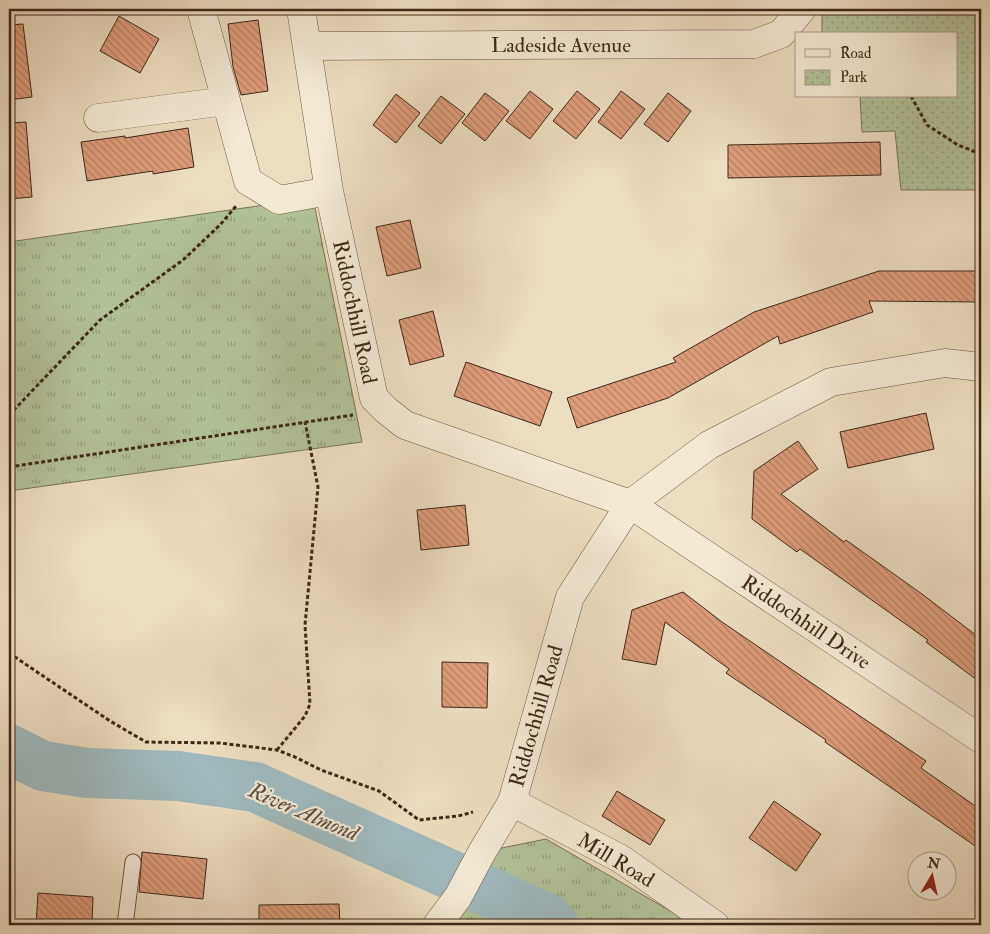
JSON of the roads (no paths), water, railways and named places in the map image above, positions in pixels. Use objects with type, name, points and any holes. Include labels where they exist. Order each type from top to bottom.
[{"type":"street","points":[[201,9],[248,181],[279,200],[329,191]]},
{"type":"street","name":"Riddochhill Road","points":[[301,9],[329,191],[374,398],[405,425],[630,504]]},
{"type":"street","name":"Ladeside Avenue","points":[[307,46],[754,44],[781,34],[802,9]]},
{"type":"street","points":[[98,118],[226,101]]},
{"type":"street","name":"Riddochhill Road","points":[[436,925],[458,897],[512,802],[570,597],[630,504],[709,445],[831,382],[945,363],[981,367]]},
{"type":"street","name":"Riddochhill Drive","points":[[630,504],[981,740]]},
{"type":"street","name":"Mill Road","points":[[512,802],[621,859],[715,925]]},
{"type":"lane","points":[[125,925],[133,862]]},
{"type":"waterway","name":"River Almond","points":[[9,749],[43,766],[87,773],[178,776],[255,787],[549,919],[554,925]]}]
